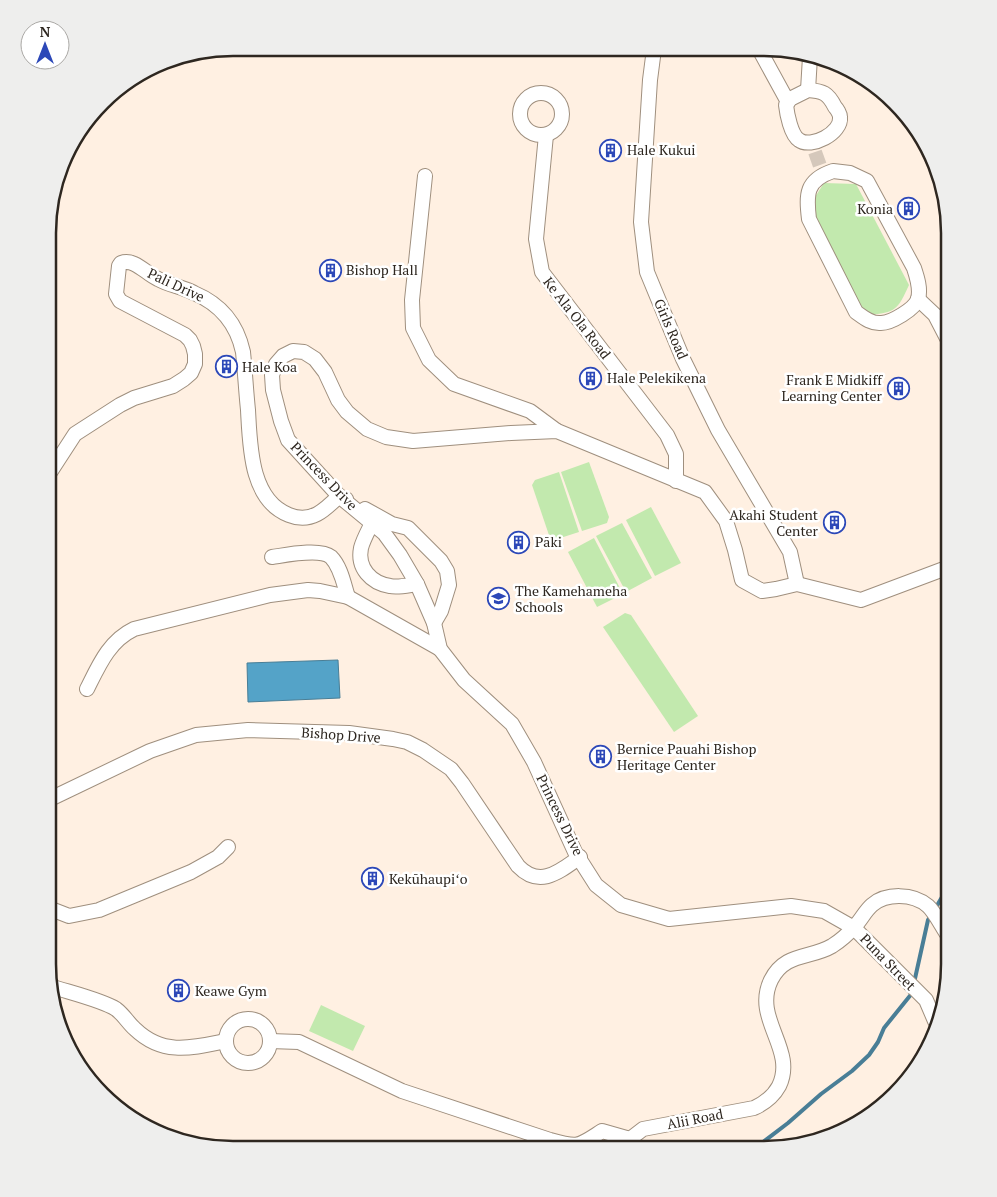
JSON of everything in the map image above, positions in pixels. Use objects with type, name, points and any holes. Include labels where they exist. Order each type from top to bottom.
[{"type":"street","name":"Girls Road","points":[[653,56],[641,222],[646,272],[683,359],[718,430],[790,552],[797,584]]},
{"type":"street","points":[[763,56],[788,102]]},
{"type":"street","points":[[808,90],[810,62]]},
{"type":"street","points":[[808,90],[819,90],[830,96],[840,117],[834,133],[813,147],[797,140],[788,118],[786,105],[790,98],[808,90]]},
{"type":"street","name":"Ke Ala Ola Road","points":[[546,135],[536,239],[542,272],[667,435],[676,454],[676,481]]},
{"type":"street","points":[[918,299],[907,313],[881,324],[867,320],[856,312],[809,219],[806,202],[809,187],[822,170],[850,173],[867,181],[914,268],[918,284],[918,299],[935,314],[941,326]]},
{"type":"street","points":[[425,176],[412,300],[413,328],[428,360],[454,384],[530,411],[557,431]]},
{"type":"street","name":"Pali Drive","points":[[56,462],[75,434],[134,398],[173,386],[191,373],[195,364],[193,346],[185,335],[120,301],[116,294],[119,266],[129,261],[159,280],[205,298],[231,320],[241,340],[243,352],[250,445],[254,465],[258,479],[268,498],[286,514],[310,518],[317,515],[339,496]]},
{"type":"street","name":"Princess Drive","points":[[797,584],[762,591],[742,580],[726,521],[705,492],[557,431],[511,432],[412,441],[386,437],[367,429],[347,412],[338,400],[325,372],[315,359],[304,352],[293,351],[283,356],[276,364],[272,375],[274,390],[281,421],[288,440],[339,496],[384,533],[400,555],[417,584],[434,624],[440,649],[464,680],[512,724],[534,762],[578,855],[596,885],[620,905],[668,919],[791,906],[824,911],[854,928]]},
{"type":"street","points":[[339,496],[392,524],[408,528],[442,561],[447,571],[449,585],[441,612],[434,624]]},
{"type":"street","points":[[372,523],[361,548],[360,563],[367,575],[379,584],[392,587],[417,584]]},
{"type":"street","points":[[272,557],[309,553],[326,554],[331,557],[339,570],[348,598]]},
{"type":"street","points":[[797,584],[861,600],[941,570]]},
{"type":"street","points":[[87,689],[110,647],[126,633],[134,629],[284,592],[320,591],[348,598],[440,649]]},
{"type":"street","name":"Bishop Drive","points":[[56,796],[150,751],[196,735],[248,730],[349,733],[400,740],[423,750],[441,761],[462,783],[518,866],[525,873],[548,877],[556,874],[578,855]]},
{"type":"street","points":[[56,911],[69,916],[99,910],[191,872],[218,857],[228,847]]},
{"type":"street","points":[[854,928],[872,905],[894,895],[914,898],[929,906],[940,923]]},
{"type":"street","name":"Puna Street","points":[[854,928],[926,1000],[933,1016]]},
{"type":"street","name":"Alii Road","points":[[588,1140],[602,1131],[630,1139],[643,1129],[754,1108],[763,1104],[770,1098],[781,1082],[784,1063],[769,1022],[767,1011],[768,990],[771,981],[777,972],[789,961],[829,948],[854,928]]},
{"type":"street","points":[[58,989],[112,1007],[123,1015],[133,1028],[158,1044],[179,1049],[226,1042]]},
{"type":"street","points":[[248,1019],[255,1020],[266,1028],[270,1042],[264,1055],[258,1060],[244,1062],[231,1055],[226,1042],[226,1034],[235,1023],[248,1019]]},
{"type":"street","name":"Alii Road","points":[[270,1042],[299,1042],[409,1093],[551,1140]]},
{"type":"green space","points":[[824,183],[856,184],[909,285],[899,305],[890,311],[868,315],[853,301],[808,208]]},
{"type":"green space","points":[[589,462],[609,517],[607,523],[582,531],[561,472]]},
{"type":"green space","points":[[559,472],[579,532],[551,541],[532,485],[535,480]]},
{"type":"green space","points":[[651,507],[681,563],[655,576],[626,520]]},
{"type":"green space","points":[[622,523],[652,578],[626,592],[596,536]]},
{"type":"green space","points":[[594,538],[623,594],[597,607],[568,552]]},
{"type":"green space","points":[[625,613],[631,615],[698,716],[674,732],[603,627]]},
{"type":"green space","points":[[321,1005],[365,1026],[353,1051],[309,1031]]},
{"type":"water","points":[[338,660],[340,698],[248,702],[247,663]]},
{"type":"waterway","points":[[935,909],[940,900]]},
{"type":"waterway","points":[[914,983],[928,920],[931,915]]},
{"type":"waterway","points":[[766,1140],[852,1071],[869,1055],[878,1042],[884,1028],[913,992]]},
{"type":"tunnel","points":[[815,152],[820,166]]},
{"type":"place","name":"Hale Kukui","points":[[611,150]]},
{"type":"place","name":"Konia","points":[[909,209]]},
{"type":"place","name":"Bishop Hall","points":[[330,270]]},
{"type":"place","name":"Hale Koa","points":[[226,367]]},
{"type":"place","name":"Hale Pelekikena","points":[[591,378]]},
{"type":"place","name":"Frank E Midkiff Learning Center","points":[[898,388]]},
{"type":"place","name":"Akahi Student Center","points":[[834,523]]},
{"type":"place","name":"Pāki","points":[[519,542]]},
{"type":"place","name":"The Kamehameha Schools","points":[[499,599]]},
{"type":"place","name":"Bernice Pauahi Bishop Heritage Center","points":[[601,757]]},
{"type":"place","name":"Kekūhaupiʻo","points":[[373,879]]},
{"type":"place","name":"Keawe Gym","points":[[179,991]]}]
